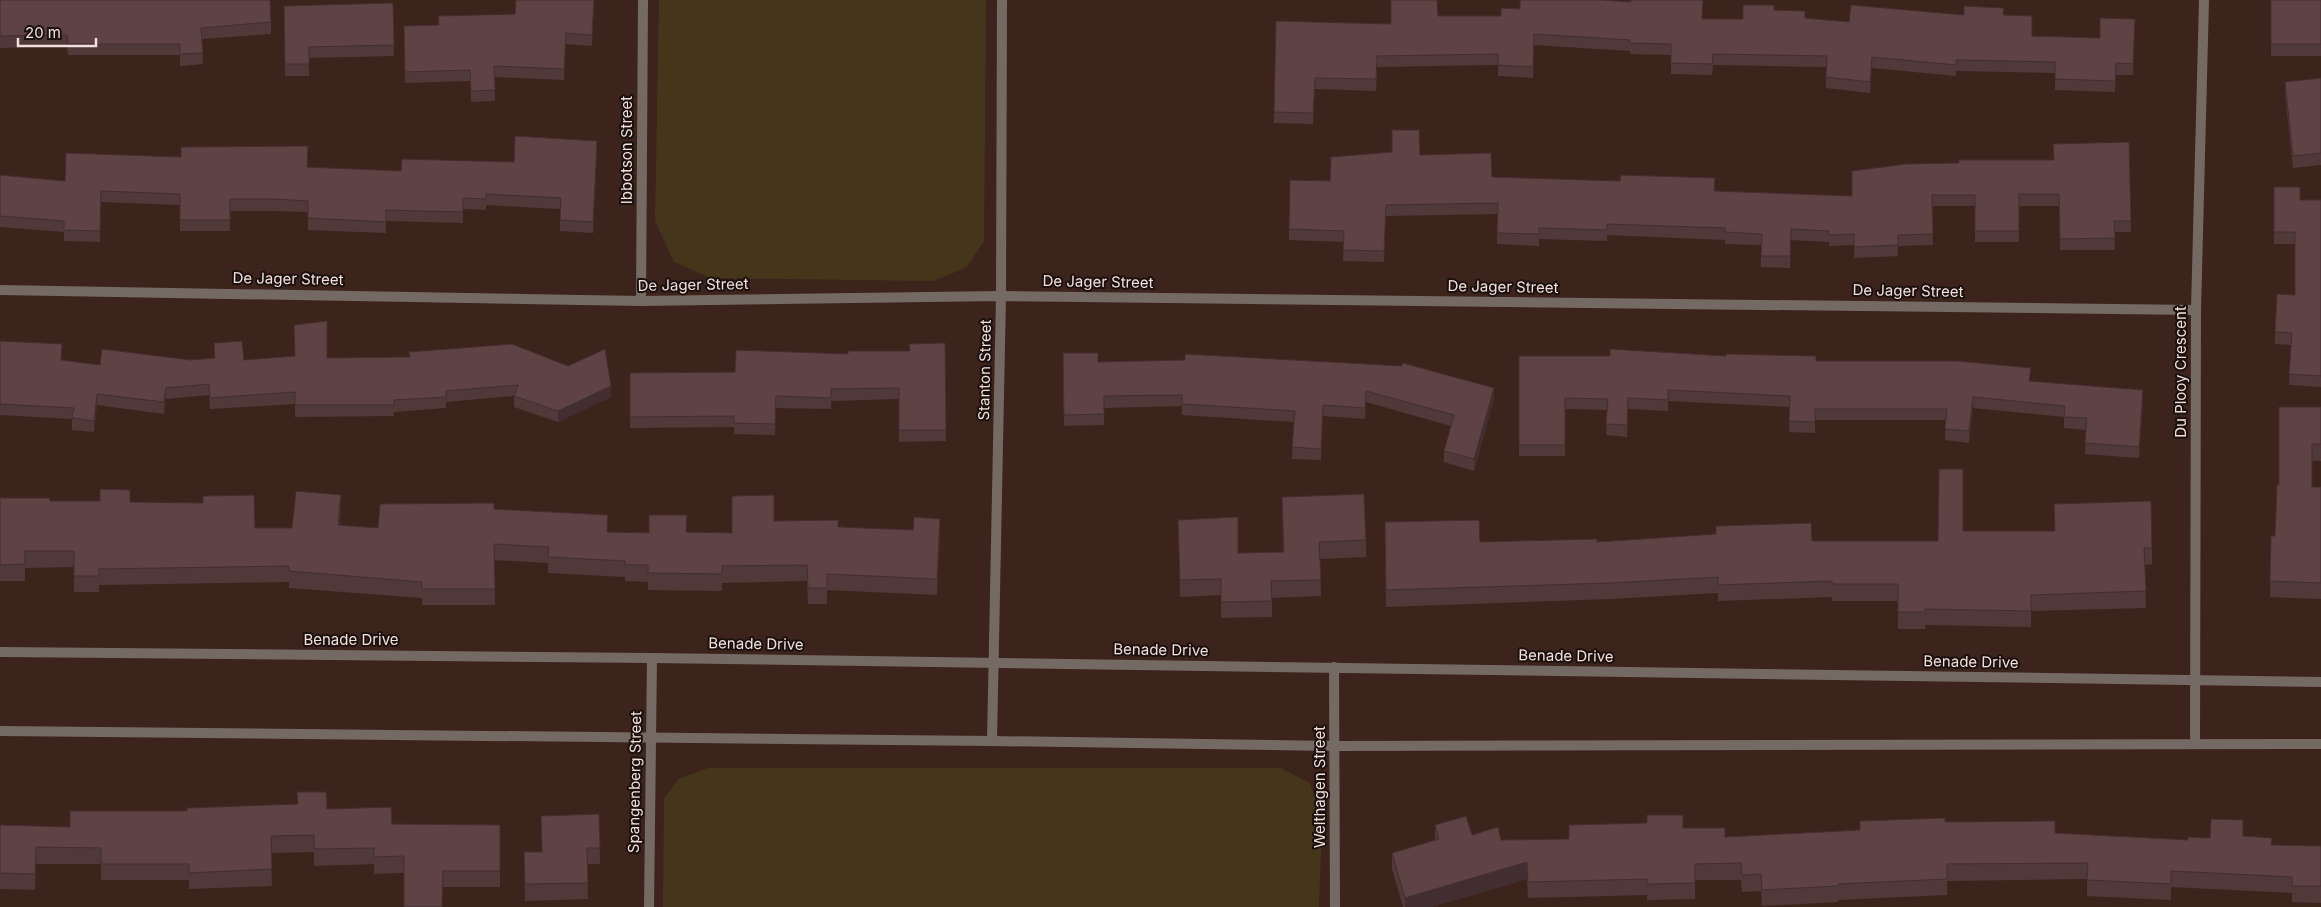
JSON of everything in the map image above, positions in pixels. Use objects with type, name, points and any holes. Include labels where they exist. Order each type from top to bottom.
[{"type":"street","name":"Ibbotson Street","points":[[641,300],[643,0]]},
{"type":"street","name":"Stanton Street","points":[[992,740],[1002,296],[1002,0]]},
{"type":"street","name":"Du Plooy Crescent","points":[[2195,744],[2196,310],[2204,0]]},
{"type":"street","name":"De Jager Street","points":[[0,290],[641,300],[1002,296],[2196,310]]},
{"type":"street","name":"Benade Drive","points":[[0,652],[994,662],[2321,682]]},
{"type":"street","name":"Spangenberg Street","points":[[649,907],[652,658]]},
{"type":"street","name":"Welthagen Street","points":[[1334,667],[1336,746],[1335,907]]},
{"type":"street","points":[[0,731],[992,740],[1336,746],[2320,745]]},
{"type":"shaded area","points":[[659,0],[986,0],[984,241],[967,267],[934,281],[711,278],[674,262],[655,221]]},
{"type":"shaded area","points":[[708,768],[1281,768],[1310,783],[1322,821],[1319,907],[663,907],[664,799],[678,779]]},
{"type":"building","points":[[0,0],[270,0],[271,22],[201,28],[203,53],[180,54],[180,44],[68,44],[67,35],[0,36]]},
{"type":"building","points":[[516,0],[594,0],[592,35],[566,33],[564,69],[494,66],[495,90],[471,91],[470,70],[405,72],[404,26],[439,25],[438,16],[515,14]]},
{"type":"building","points":[[1391,0],[1437,0],[1438,16],[1501,16],[1501,8],[1520,9],[1520,0],[1631,2],[1631,0],[1703,0],[1702,19],[1743,19],[1743,5],[1774,5],[1774,10],[1805,11],[1805,18],[1849,22],[1851,5],[1964,15],[1964,6],[2004,8],[2003,15],[2032,16],[2032,36],[2100,38],[2100,18],[2135,19],[2133,64],[2116,63],[2115,81],[2055,79],[2055,62],[1956,60],[1956,65],[1872,57],[1870,82],[1826,77],[1827,56],[1713,54],[1712,64],[1671,63],[1671,44],[1630,43],[1630,40],[1534,34],[1533,67],[1498,65],[1498,54],[1377,56],[1376,79],[1315,78],[1313,113],[1274,112],[1276,21],[1391,24]]},
{"type":"building","points":[[2271,0],[2321,0],[2321,44],[2271,44]]},
{"type":"building","points":[[393,3],[394,45],[309,47],[309,64],[285,64],[284,6]]},
{"type":"building","points":[[2321,78],[2321,153],[2293,156],[2285,82]]},
{"type":"building","points":[[1392,130],[1419,130],[1420,155],[1491,153],[1492,177],[1620,181],[1621,175],[1715,178],[1714,191],[1852,196],[1852,171],[1906,164],[1959,163],[1959,160],[2054,160],[2053,144],[2129,142],[2131,221],[2114,221],[2115,238],[2060,239],[2059,194],[2019,194],[2019,231],[1975,231],[1975,195],[1932,195],[1933,234],[1898,235],[1898,245],[1854,247],[1854,234],[1829,235],[1829,231],[1791,229],[1790,256],[1761,256],[1762,234],[1725,232],[1725,228],[1607,224],[1607,230],[1539,228],[1539,234],[1497,233],[1498,203],[1386,205],[1384,251],[1343,250],[1344,231],[1289,229],[1290,180],[1330,181],[1331,157],[1392,152]]},
{"type":"building","points":[[515,136],[597,141],[593,222],[560,220],[561,198],[486,194],[486,199],[463,198],[463,212],[386,210],[386,222],[308,218],[308,201],[274,199],[230,199],[230,220],[180,220],[180,194],[101,191],[100,231],[64,230],[64,221],[0,216],[0,175],[65,181],[66,153],[181,157],[181,147],[308,146],[307,167],[401,171],[402,159],[514,162]]},
{"type":"building","points":[[2274,187],[2300,187],[2300,200],[2321,200],[2321,376],[2289,374],[2292,333],[2275,332],[2277,294],[2295,295],[2295,232],[2274,232]]},
{"type":"building","points":[[327,321],[327,358],[410,357],[409,352],[512,344],[568,366],[605,349],[611,386],[558,411],[514,396],[518,385],[446,391],[446,397],[394,400],[394,405],[295,405],[295,392],[210,398],[209,384],[166,388],[164,402],[97,394],[94,421],[72,418],[74,408],[0,404],[0,341],[62,344],[61,360],[100,365],[102,349],[191,360],[215,358],[214,343],[242,341],[244,360],[295,356],[294,325]]},
{"type":"building","points":[[945,343],[946,430],[899,430],[899,388],[831,389],[831,398],[776,396],[775,424],[734,423],[734,416],[630,417],[630,373],[735,372],[736,350],[848,354],[848,351],[910,351],[909,344]]},
{"type":"building","points":[[1610,349],[1726,356],[1726,354],[1816,356],[1816,361],[1957,361],[2031,368],[2029,381],[2143,390],[2139,447],[2085,443],[2087,418],[2064,417],[2065,406],[1973,397],[1969,431],[1945,429],[1947,409],[1815,409],[1815,422],[1789,421],[1790,396],[1668,390],[1668,400],[1628,398],[1627,425],[1606,424],[1608,399],[1565,398],[1565,445],[1519,445],[1519,356],[1610,356]]},
{"type":"building","points":[[1063,353],[1098,353],[1098,362],[1185,360],[1185,354],[1402,366],[1403,363],[1494,388],[1474,459],[1444,451],[1454,415],[1366,391],[1365,408],[1323,405],[1321,449],[1292,447],[1295,411],[1182,404],[1182,395],[1104,396],[1104,414],[1064,415]]},
{"type":"building","points":[[2279,407],[2321,407],[2321,444],[2312,444],[2312,487],[2321,487],[2321,583],[2270,581],[2271,536],[2275,536],[2277,485],[2279,485]]},
{"type":"building","points":[[1939,469],[1963,469],[1963,531],[2055,531],[2054,504],[2151,501],[2152,548],[2144,548],[2146,591],[2031,595],[2031,611],[1925,609],[1925,612],[1898,612],[1898,584],[1832,584],[1832,581],[1718,585],[1718,577],[1610,583],[1386,590],[1385,522],[1479,520],[1480,542],[1597,539],[1597,542],[1716,534],[1716,526],[1811,523],[1812,541],[1938,541]]},
{"type":"building","points":[[100,489],[130,490],[130,502],[203,503],[203,496],[254,495],[255,528],[292,528],[296,491],[341,495],[338,525],[378,528],[380,504],[494,503],[494,509],[608,515],[607,532],[649,533],[649,515],[687,515],[686,532],[732,533],[732,496],[774,495],[774,521],[838,520],[838,527],[913,530],[914,517],[940,519],[937,579],[827,574],[827,588],[808,588],[807,565],[722,566],[722,574],[648,573],[648,565],[625,565],[625,561],[548,557],[549,547],[494,544],[495,589],[422,589],[422,582],[289,571],[289,566],[99,569],[99,576],[74,576],[74,551],[25,551],[25,564],[0,565],[0,498],[100,501]]},
{"type":"building","points":[[1364,494],[1366,540],[1319,542],[1321,580],[1271,581],[1272,601],[1221,602],[1221,579],[1180,580],[1178,520],[1238,517],[1238,553],[1284,552],[1282,497]]},
{"type":"building","points":[[297,792],[326,792],[327,809],[391,807],[392,824],[500,825],[500,871],[443,871],[442,907],[404,907],[404,856],[374,857],[374,848],[314,849],[314,835],[271,836],[272,869],[189,873],[189,864],[101,864],[101,848],[36,847],[35,874],[0,873],[0,825],[70,827],[70,811],[187,811],[187,808],[298,804]]},
{"type":"building","points":[[599,814],[600,848],[587,848],[588,883],[525,884],[524,852],[542,852],[541,816]]},
{"type":"building","points":[[1647,815],[1683,815],[1683,828],[1725,828],[1725,837],[1860,830],[1860,821],[1945,818],[1945,822],[2055,821],[2055,833],[2188,840],[2188,837],[2210,838],[2211,819],[2243,820],[2243,836],[2272,838],[2271,845],[2321,846],[2321,886],[2292,886],[2292,877],[2171,871],[2171,884],[2087,880],[2088,863],[1947,864],[1947,879],[1762,890],[1761,874],[1742,875],[1741,863],[1695,864],[1695,883],[1647,884],[1647,879],[1528,882],[1527,862],[1405,898],[1392,853],[1439,839],[1435,825],[1466,816],[1472,835],[1498,827],[1501,840],[1569,839],[1569,825],[1647,823]]}]
